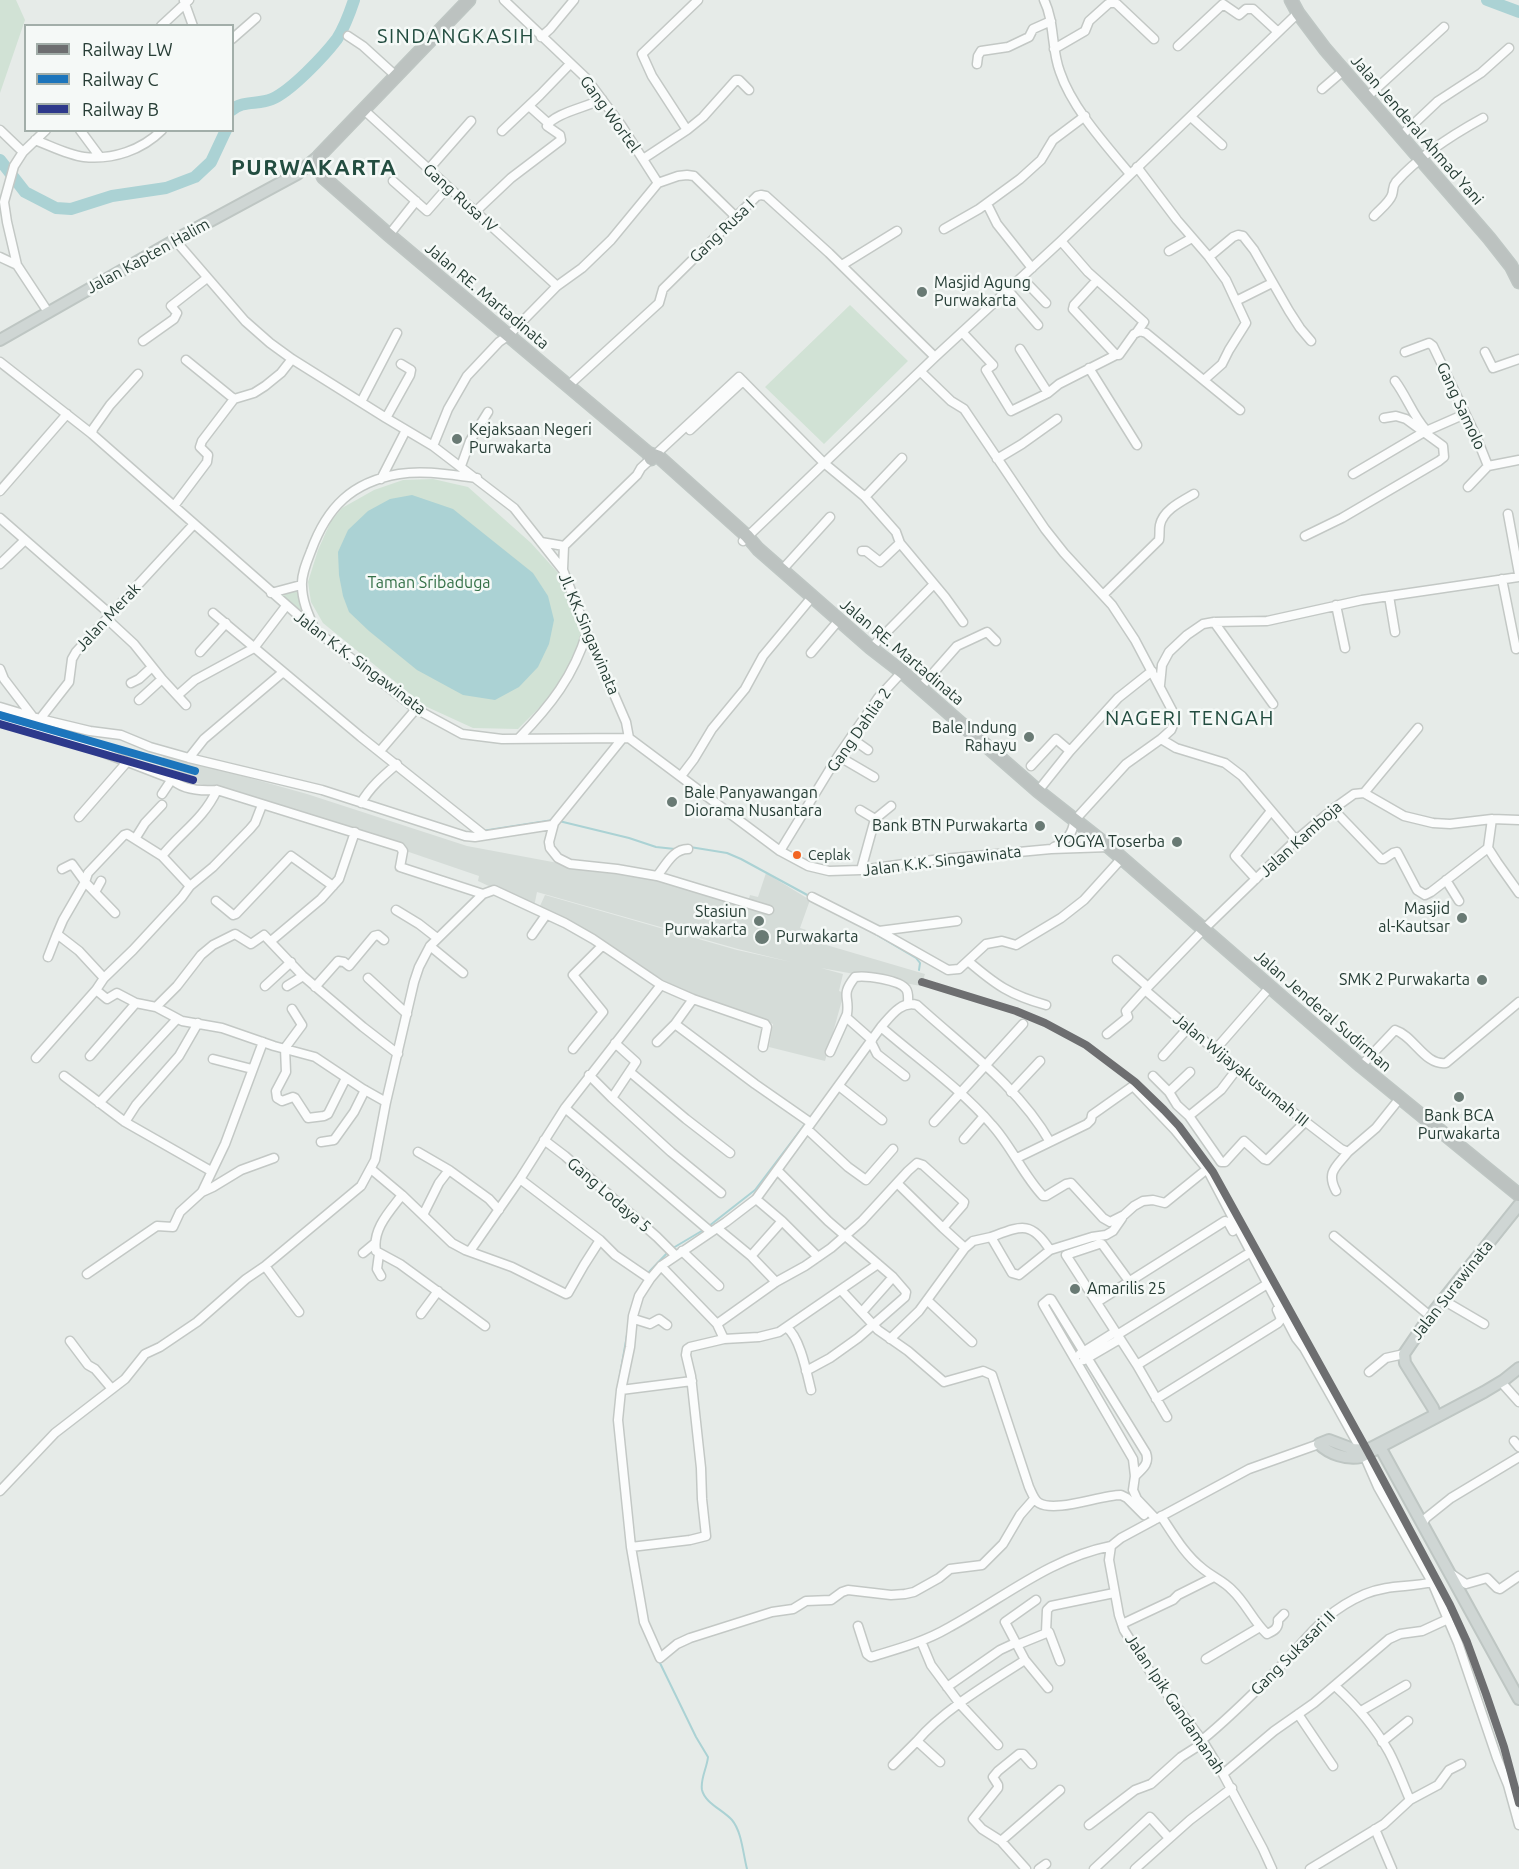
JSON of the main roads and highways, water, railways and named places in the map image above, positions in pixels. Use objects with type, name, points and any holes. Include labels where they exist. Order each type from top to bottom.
[{"type":"highway","points":[[323,177],[319,156],[469,0]]},
{"type":"highway","name":"Jalan Jenderal Ahmad Yani","points":[[1291,0],[1298,13],[1343,71],[1503,255],[1519,282]]},
{"type":"highway","name":"Jalan RE. Martadinata","points":[[323,177],[654,457],[745,539],[1038,791],[1109,848]]},
{"type":"highway","name":"Jalan Jenderal Sudirman","points":[[1109,848],[1519,1202]]},
{"type":"main road","name":"Jalan Kapten Halim","points":[[0,340],[175,240],[297,174],[319,156]]},
{"type":"main road","points":[[297,174],[311,172],[323,177]]},
{"type":"main road","name":"Jalan Surawinata","points":[[1440,1412],[1406,1364],[1404,1354],[1430,1316],[1519,1202]]},
{"type":"main road","points":[[1319,1444],[1326,1451],[1357,1458],[1370,1448],[1501,1382],[1519,1368]]},
{"type":"main road","points":[[1362,1453],[1380,1447],[1440,1412]]},
{"type":"main road","points":[[1380,1447],[1516,1686],[1519,1699]]},
{"type":"water","name":"Taman Sribaduga","points":[[412,495],[453,509],[533,573],[548,596],[554,620],[549,644],[538,667],[519,687],[495,700],[463,695],[417,670],[349,612],[339,575],[338,552],[348,530],[368,511],[390,499]]},
{"type":"waterway","points":[[234,108],[272,99],[297,81],[337,39],[354,0]]},
{"type":"waterway","points":[[1487,0],[1519,12]]},
{"type":"waterway","points":[[0,160],[25,192],[56,208],[71,209],[112,196],[166,188],[195,177],[211,162],[225,132]]},
{"type":"waterway","points":[[482,831],[553,820]]},
{"type":"waterway","points":[[559,821],[656,847],[675,849]]},
{"type":"waterway","points":[[690,847],[727,853],[811,897]]},
{"type":"waterway","points":[[865,928],[916,958],[920,963],[919,970]]},
{"type":"waterway","points":[[709,1226],[755,1190],[805,1124]]},
{"type":"waterway","points":[[673,1248],[705,1229]]},
{"type":"waterway","points":[[648,1273],[669,1251]]},
{"type":"waterway","points":[[618,1386],[627,1335]]},
{"type":"waterway","points":[[659,1661],[708,1757],[702,1782],[704,1795],[735,1825],[747,1869]]},
{"type":"rail line","name":"C","points":[[0,715],[195,771]]},
{"type":"rail line","name":"B","points":[[0,724],[193,780]]},
{"type":"rail line","name":"LW","points":[[922,982],[1016,1011],[1045,1023],[1086,1045],[1135,1082],[1164,1110],[1179,1126],[1213,1172],[1450,1605],[1467,1642],[1486,1694],[1504,1747],[1519,1803]]},
{"type":"place","name":"Masjid Agung Purwakarta","points":[[922,292]]},
{"type":"place","name":"Kejaksaan Negeri Purwakarta","points":[[457,439]]},
{"type":"place","name":"Bale Indung Rahayu","points":[[1029,737]]},
{"type":"place","name":"Bale Panyawangan Diorama Nusantara","points":[[672,802]]},
{"type":"place","name":"Bank BTN Purwakarta","points":[[1040,826]]},
{"type":"place","name":"YOGYA Toserba","points":[[1177,842]]},
{"type":"place","name":"Ceplak","points":[[797,855]]},
{"type":"place","name":"Masjid al-Kautsar","points":[[1462,918]]},
{"type":"place","name":"Stasiun Purwakarta","points":[[759,921]]},
{"type":"place","name":"Purwakarta","points":[[762,937]]},
{"type":"place","name":"SMK 2 Purwakarta","points":[[1482,980]]},
{"type":"place","name":"Bank BCA Purwakarta","points":[[1459,1097]]},
{"type":"place","name":"Amarilis 25","points":[[1075,1289]]},
{"type":"district","name":"SINDANGKASIH","points":[[456,36]]},
{"type":"district","name":"PURWAKARTA","points":[[314,168]]},
{"type":"district","name":"NAGERI TENGAH","points":[[1190,718]]}]
